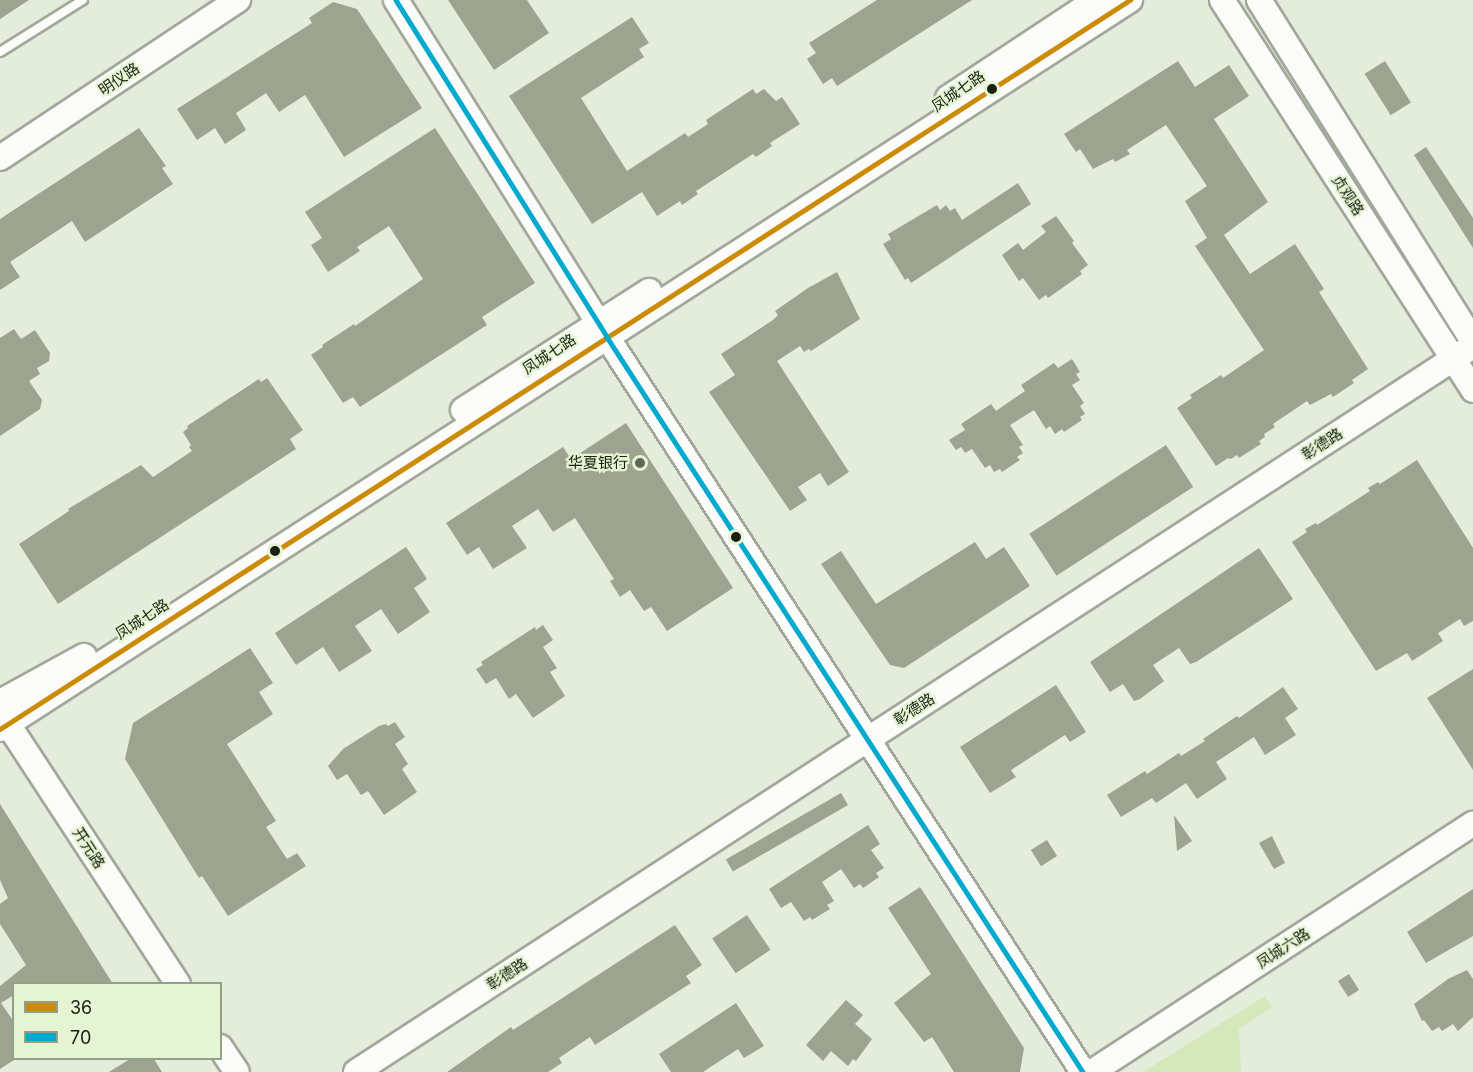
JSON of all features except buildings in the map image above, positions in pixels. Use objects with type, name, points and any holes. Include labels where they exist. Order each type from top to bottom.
[{"type":"street","name":"明仪路","points":[[0,158],[238,0]]},
{"type":"street","points":[[396,0],[603,329],[1083,1072]]},
{"type":"street","name":"凤城七路","points":[[3,722],[603,329],[1096,0]]},
{"type":"street","name":"凤城七路","points":[[0,702],[67,668],[603,329],[1130,0]]},
{"type":"street","name":"贞观路","points":[[1222,0],[1463,353],[1473,390]]},
{"type":"street","name":"贞观路","points":[[1259,0],[1473,341]]},
{"type":"street","name":"彰德路","points":[[356,1072],[1463,353]]},
{"type":"street","name":"开元路","points":[[3,722],[177,982]]},
{"type":"street","name":"凤城六路","points":[[1092,1072],[1473,824]]},
{"type":"street","points":[[222,1050],[237,1072]]},
{"type":"lane","points":[[0,52],[83,0]]},
{"type":"green space","points":[[1265,996],[1272,1007],[1239,1029],[1241,1072],[1143,1072]]},
{"type":"transit line","name":"70","points":[[396,0],[607,337],[1083,1072]]},
{"type":"transit line","name":"36","points":[[0,729],[1130,0]]},
{"type":"place","name":"华夏银行","points":[[640,463]]}]
